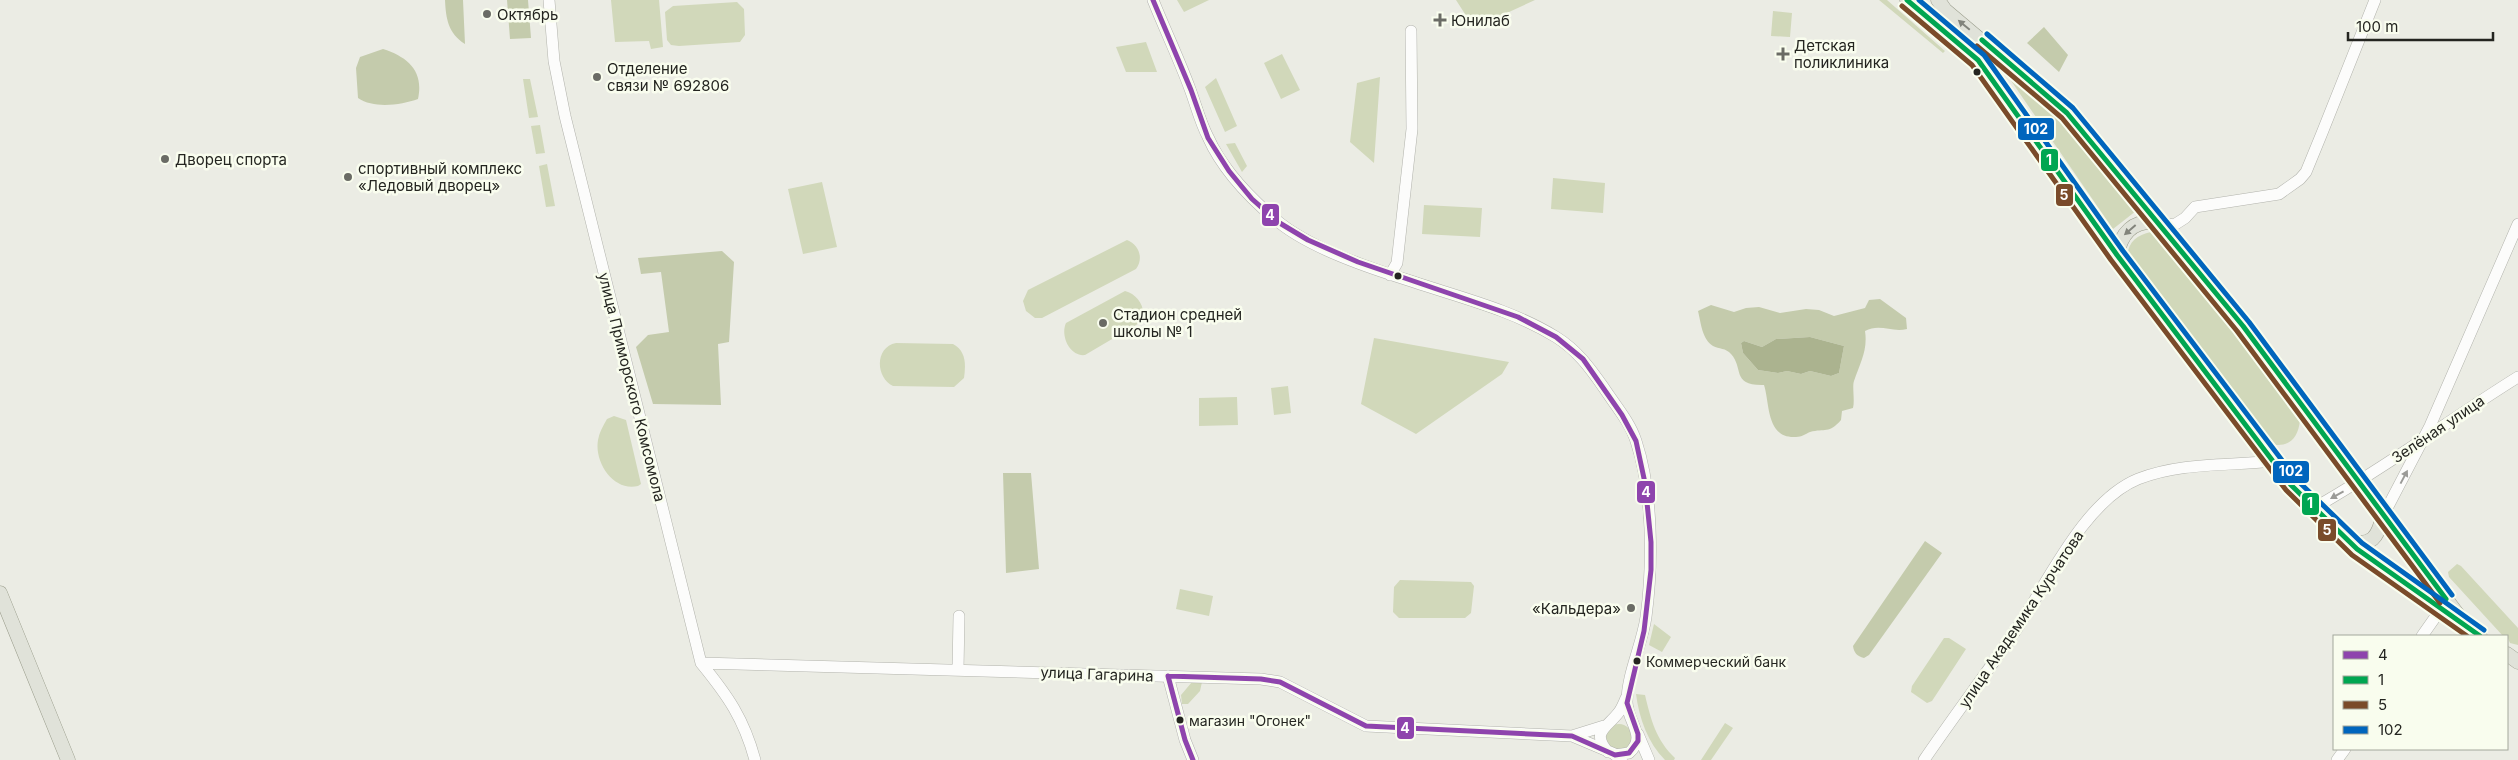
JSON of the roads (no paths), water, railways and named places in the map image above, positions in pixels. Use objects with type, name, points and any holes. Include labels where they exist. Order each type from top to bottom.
[{"type":"main road","points":[[1907,0],[1978,60],[2117,255],[2291,485],[2347,540],[2479,635]]},
{"type":"main road","points":[[1938,0],[1945,10],[2067,113],[2243,326],[2286,381],[2383,516],[2467,627]]},
{"type":"main road","points":[[2117,255],[2119,242],[2127,230],[2140,223],[2156,222]]},
{"type":"main road","points":[[2347,540],[2361,544],[2371,540],[2379,533],[2383,516]]},
{"type":"main road","points":[[0,592],[68,760]]},
{"type":"street","name":"улица Приморского Комсомола","points":[[549,0],[554,61],[565,116],[701,663],[730,698],[746,732],[755,760]]},
{"type":"street","points":[[1153,0],[1208,138],[1229,171],[1252,199],[1278,222],[1308,240],[1390,274],[1518,316],[1571,347],[1589,366],[1634,437],[1645,483],[1651,542],[1651,570],[1644,631],[1628,692],[1620,711],[1607,723],[1601,740],[1612,754],[1622,755],[1634,748],[1636,730]]},
{"type":"street","points":[[2156,222],[2174,225],[2185,218],[2195,207],[2279,194],[2300,179],[2306,172],[2322,134],[2375,0]]},
{"type":"street","points":[[1390,274],[1397,263],[1412,129],[1411,31]]},
{"type":"street","points":[[2383,516],[2424,438],[2518,224]]},
{"type":"street","name":"Зелёная улица","points":[[2314,508],[2360,482],[2518,377]]},
{"type":"street","name":"улица Академика Курчатова","points":[[1924,760],[2016,630],[2068,546],[2102,505],[2117,492],[2136,480],[2176,469],[2273,461]]},
{"type":"street","points":[[2423,635],[2441,609]]},
{"type":"street","points":[[958,670],[959,616]]},
{"type":"street","name":"улица Гагарина","points":[[701,663],[1261,679],[1280,682],[1366,726],[1572,736]]},
{"type":"street","points":[[1168,676],[1183,733],[1193,760]]},
{"type":"street","points":[[1628,692],[1628,710],[1649,760]]},
{"type":"street","points":[[1572,736],[1624,718],[1636,730]]},
{"type":"street","points":[[1572,736],[1612,754],[1631,760]]},
{"type":"place","name":"Октябрь","points":[[487,14]]},
{"type":"place","name":"Юнилаб","points":[[1440,20]]},
{"type":"place","name":"Детская поликлиника","points":[[1783,54]]},
{"type":"place","name":"Отделение связи № 692806","points":[[597,77]]},
{"type":"place","name":"Дворец спорта","points":[[165,159]]},
{"type":"place","name":"спортивный комплекс «Ледовый дворец»","points":[[348,177]]},
{"type":"place","name":"Стадион средней школы № 1","points":[[1103,323]]},
{"type":"place","name":"«Кальдера»","points":[[1631,608]]},
{"type":"place","name":"Коммерческий банк","points":[[1637,661]]},
{"type":"place","name":"магазин \"Огонек\"","points":[[1180,720]]}]
